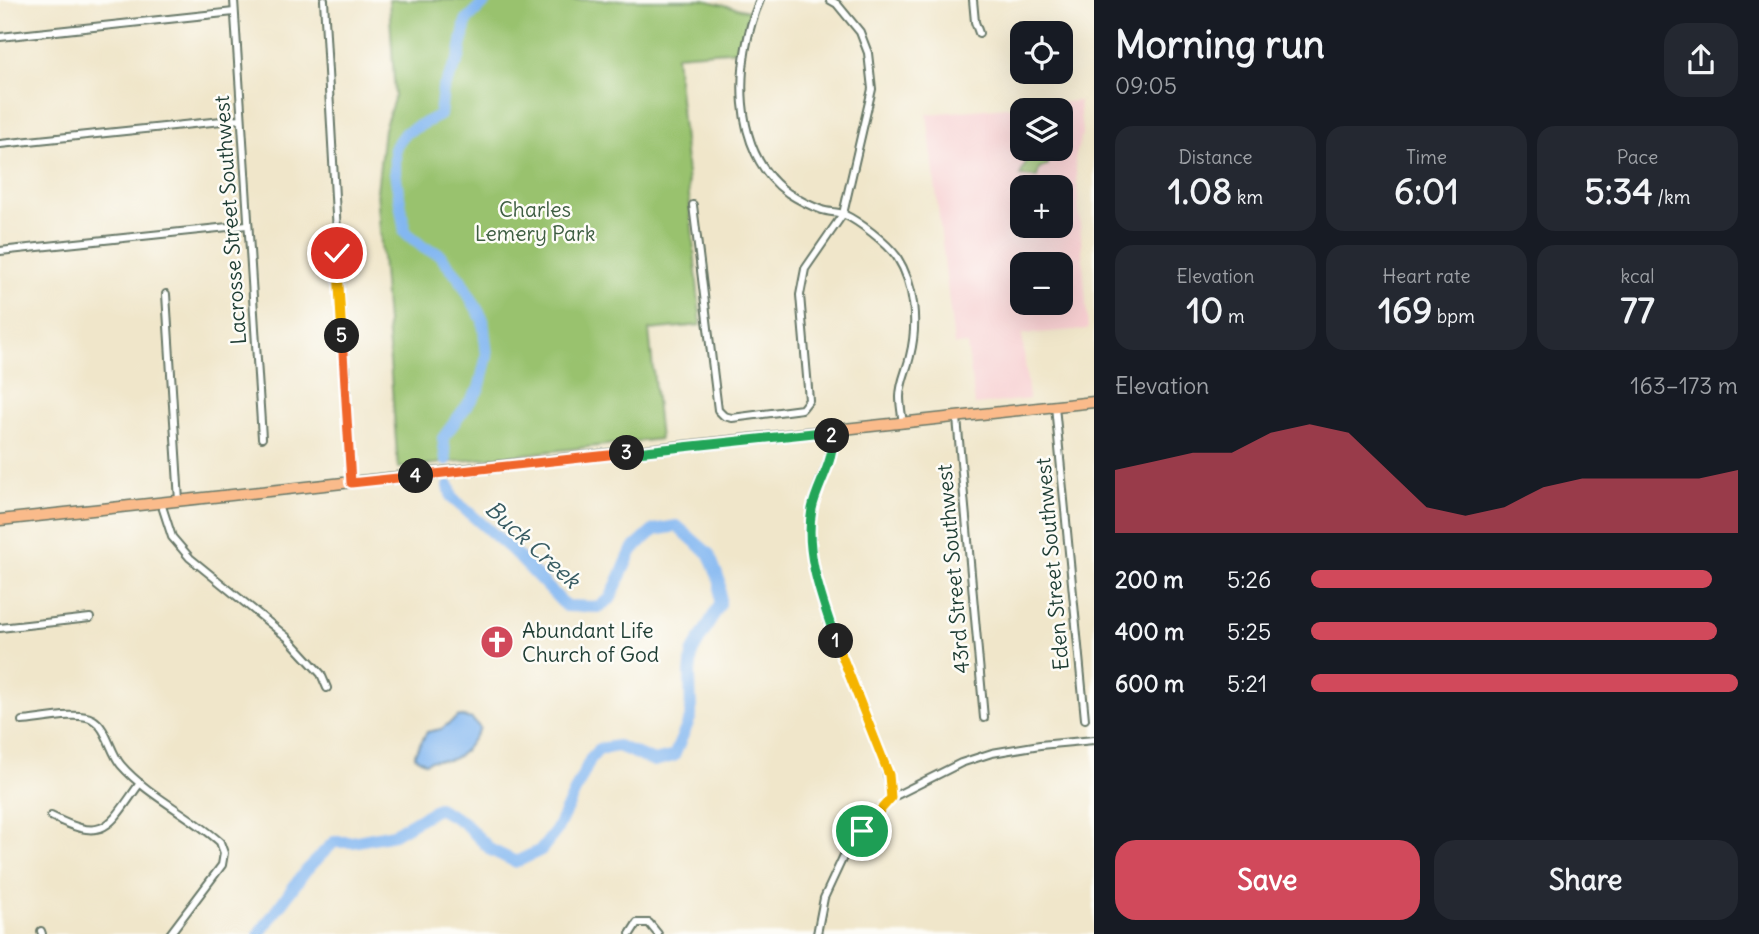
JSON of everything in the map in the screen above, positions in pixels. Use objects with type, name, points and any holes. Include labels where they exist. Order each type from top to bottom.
[{"type":"main road","points":[[0,520],[1094,402]]},
{"type":"street","name":"Lacrosse Street Southwest","points":[[234,0],[262,438]]},
{"type":"street","points":[[324,0],[351,483]]},
{"type":"street","points":[[760,0],[744,64],[742,95],[746,127],[766,170],[788,193],[822,210],[843,214],[874,234],[896,256],[909,282],[914,328],[910,356],[901,383],[903,424]]},
{"type":"street","points":[[694,205],[719,410],[724,416],[732,418],[802,409],[808,400],[800,295],[806,269],[843,214],[870,103],[872,77],[869,52],[860,32],[837,4],[830,0]]},
{"type":"street","points":[[973,0],[979,33]]},
{"type":"street","points":[[0,37],[234,12]]},
{"type":"street","points":[[0,144],[241,119]]},
{"type":"street","points":[[0,251],[247,225]]},
{"type":"street","points":[[166,294],[179,501]]},
{"type":"street","name":"Eden Street Southwest","points":[[1055,406],[1085,719]]},
{"type":"street","name":"43rd Street Southwest","points":[[957,418],[984,718]]},
{"type":"street","points":[[832,431],[832,452],[812,510],[812,556],[842,659],[889,775],[891,798]]},
{"type":"street","points":[[161,503],[172,537],[190,558],[288,638],[321,674],[327,688]]},
{"type":"street","points":[[0,628],[90,618]]},
{"type":"street","points":[[22,722],[89,717],[97,722],[103,731],[120,765],[220,842],[224,853],[222,865],[170,934]]},
{"type":"street","points":[[817,934],[824,898],[845,853],[891,798],[961,763],[992,753],[1094,740]]},
{"type":"street","points":[[51,816],[82,830],[110,824],[140,783]]},
{"type":"street","points":[[630,934],[636,923],[644,922],[649,923],[658,934]]},
{"type":"shaded area","points":[[1079,101],[1082,134],[1075,159],[1088,329],[1022,334],[1029,399],[975,405],[967,344],[954,345],[927,114],[1010,107],[1010,161],[1073,161],[1073,102]]},
{"type":"green space","name":"Charles Lemery Park","points":[[389,0],[704,0],[749,11],[740,50],[676,55],[701,325],[649,330],[660,439],[398,468],[377,191],[384,129],[395,96]]},
{"type":"green space","points":[[1027,161],[1048,161],[1048,165],[1039,169],[1038,175],[1020,175]]},
{"type":"water","points":[[459,716],[472,719],[480,728],[463,752],[448,760],[426,763],[415,757],[427,732],[441,729]]},
{"type":"waterway","name":"Buck Creek","points":[[446,460],[443,438],[479,389],[487,356],[483,320],[460,279],[438,253],[424,248],[405,232],[395,172],[395,147],[405,133],[440,115],[443,89],[459,58],[466,21],[487,0]]},
{"type":"waterway","name":"Buck Creek","points":[[259,934],[306,870],[334,842],[352,842],[394,834],[438,808],[463,822],[491,850],[516,862],[541,850],[556,831],[591,758],[599,749],[618,746],[654,761],[674,756],[691,716],[692,653],[720,604],[720,582],[709,554],[677,526],[654,530],[632,550],[610,599],[598,607],[566,606],[512,550],[452,498],[449,486]]},
{"type":"place","name":"Abundant Life Church of God","points":[[497,642]]},
{"type":"route","points":[[337,253],[351,483],[832,431],[832,452],[812,510],[812,556],[842,659],[889,775],[891,798],[862,831]]}]
